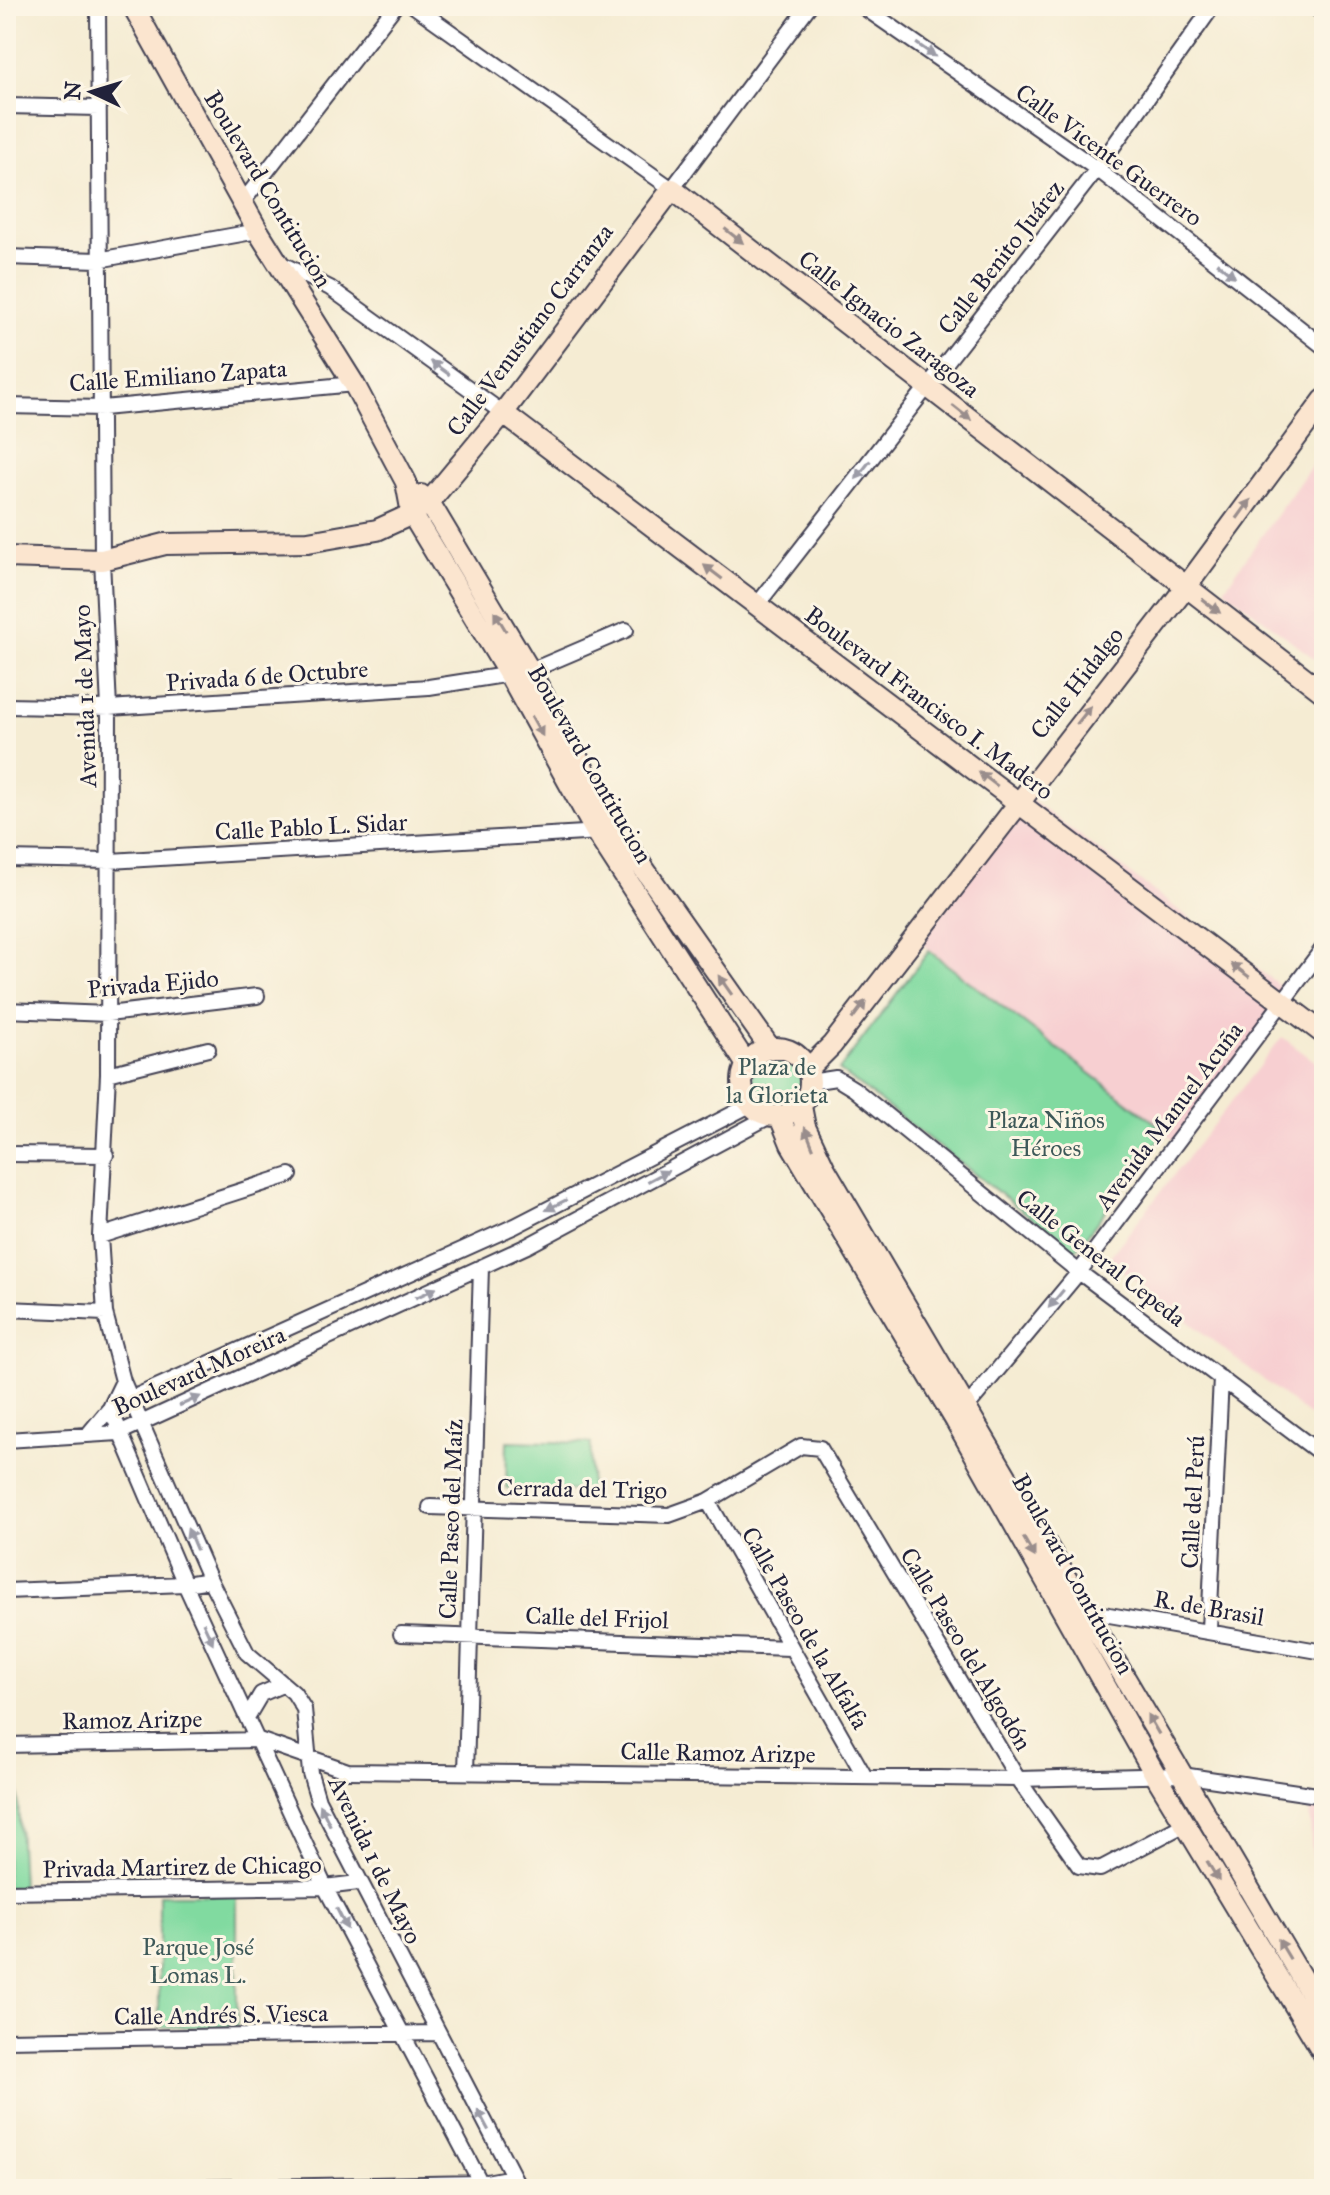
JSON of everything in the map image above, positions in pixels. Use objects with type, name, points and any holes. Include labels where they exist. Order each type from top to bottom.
[{"type":"street","name":"Avenida 1 de Mayo","points":[[98,6],[102,560],[109,708],[110,861],[106,1155],[100,1236],[105,1313],[123,1381],[210,1580],[247,1653],[304,1709],[308,1754],[318,1800],[358,1883],[517,2183]]},
{"type":"street","name":"Boulevard Contitucion","points":[[133,6],[258,231],[282,264],[354,384],[406,482],[412,514],[520,673],[618,832],[770,1048]]},
{"type":"street","points":[[242,203],[395,6]]},
{"type":"street","name":"Calle Ignacio Zaragoza","points":[[414,6],[672,189],[1324,693]]},
{"type":"street","points":[[672,189],[809,6]]},
{"type":"street","name":"Calle Vicente Guerrero","points":[[862,6],[1097,169],[1324,347]]},
{"type":"street","name":"Calle Benito Juárez","points":[[757,605],[1097,169],[1213,6]]},
{"type":"street","points":[[1313,6],[1324,14]]},
{"type":"street","points":[[6,106],[99,108]]},
{"type":"street","name":"Calle Venustiano Carranza","points":[[6,557],[102,560],[165,544],[268,544],[336,538],[377,530],[412,514],[429,502],[503,413],[672,189]]},
{"type":"street","points":[[6,257],[98,260],[258,231]]},
{"type":"street","points":[[282,264],[330,288],[503,413]]},
{"type":"street","name":"Calle Emiliano Zapata","points":[[6,406],[103,408],[354,384]]},
{"type":"street","name":"Calle Hidalgo","points":[[809,1075],[1186,587],[1324,400]]},
{"type":"street","name":"Boulevard Francisco I. Madero","points":[[503,413],[1324,1034]]},
{"type":"street","name":"Boulevard Contitucion","points":[[406,482],[429,502],[520,673],[596,832],[747,1065]]},
{"type":"street","points":[[520,673],[626,630]]},
{"type":"street","name":"Privada 6 de Octubre","points":[[6,706],[109,708],[429,687],[520,673]]},
{"type":"street","name":"Calle Pablo L. Sidar","points":[[6,859],[110,861],[618,832]]},
{"type":"street","name":"Avenida Manuel Acuña","points":[[961,1414],[1079,1272],[1324,947]]},
{"type":"street","name":"Privada Ejido","points":[[6,1010],[108,1014],[257,996]]},
{"type":"street","points":[[770,1048],[793,1052],[809,1075],[801,1106],[775,1116],[750,1105],[743,1092],[742,1078],[747,1065],[756,1054],[770,1048]]},
{"type":"street","points":[[108,1074],[208,1049]]},
{"type":"street","name":"Calle General Cepeda","points":[[809,1075],[836,1078],[854,1089],[1079,1272],[1324,1456]]},
{"type":"street","name":"Boulevard Moreira","points":[[90,1432],[110,1408],[515,1226],[750,1105]]},
{"type":"street","name":"Boulevard Contitucion","points":[[801,1106],[805,1127],[818,1156],[1156,1776],[1324,2054]]},
{"type":"street","name":"Boulevard Contitucion","points":[[775,1116],[1086,1611],[1324,2016]]},
{"type":"street","name":"Boulevard Moreira","points":[[90,1432],[119,1433],[344,1331],[527,1246],[775,1116]]},
{"type":"street","points":[[6,1154],[106,1155]]},
{"type":"street","points":[[100,1236],[290,1175]]},
{"type":"street","points":[[515,1226],[527,1246]]},
{"type":"street","name":"Calle Paseo del Maíz","points":[[466,1772],[481,1267]]},
{"type":"street","points":[[334,1308],[344,1331]]},
{"type":"street","points":[[6,1309],[105,1313]]},
{"type":"street","points":[[269,1336],[282,1359]]},
{"type":"street","name":"Calle del Perú","points":[[1209,1629],[1221,1378]]},
{"type":"street","points":[[123,1381],[110,1408],[185,1584],[325,1887],[482,2186]]},
{"type":"street","points":[[6,1440],[90,1432]]},
{"type":"street","name":"Cerrada del Trigo","points":[[430,1507],[643,1516],[689,1511],[801,1446],[812,1445]]},
{"type":"street","name":"Calle Paseo del Algodón","points":[[812,1445],[820,1448],[1018,1779],[1079,1866],[1090,1870],[1100,1869],[1185,1824]]},
{"type":"street","name":"Calle Paseo de la Alfalfa","points":[[708,1501],[865,1777]]},
{"type":"street","points":[[6,1591],[185,1584],[210,1580]]},
{"type":"street","name":"R. de Brasil","points":[[1086,1611],[1209,1629],[1324,1652]]},
{"type":"street","name":"Calle del Frijol","points":[[401,1634],[790,1648]]},
{"type":"street","points":[[248,1716],[261,1694],[282,1685]]},
{"type":"street","name":"Calle Ramoz Arizpe","points":[[259,1740],[308,1754],[324,1764],[348,1771],[1018,1779],[1182,1775],[1324,1796]]},
{"type":"street","name":"Ramoz Arizpe","points":[[6,1745],[259,1740]]},
{"type":"street","name":"Privada Martirez de Chicago","points":[[6,1892],[325,1887],[358,1883]]},
{"type":"street","name":"Calle Andrés S. Viesca","points":[[6,2040],[437,2033]]},
{"type":"street","points":[[142,2189],[482,2186],[517,2183]]},
{"type":"shaded area","points":[[1324,448],[1324,666],[1224,589]]},
{"type":"shaded area","points":[[1030,799],[1290,993],[1176,1142],[920,942]]},
{"type":"shaded area","points":[[1282,1037],[1324,1068],[1324,1427],[1108,1259]]},
{"type":"shaded area","points":[[1309,1807],[1324,1808],[1324,1869],[1313,1870]]},
{"type":"green space","name":"Plaza Niños Héroes","points":[[929,951],[1166,1131],[1075,1251],[839,1070]]},
{"type":"green space","name":"Plaza de la Glorieta","points":[[777,1055],[794,1063],[802,1080],[794,1097],[777,1105],[760,1097],[752,1080],[760,1063]]},
{"type":"green space","points":[[507,1441],[591,1443],[590,1491],[506,1489]]},
{"type":"green space","points":[[6,1753],[16,1753],[22,1888],[6,1888]]},
{"type":"green space","name":"Parque José Lomas L.","points":[[159,1895],[237,1895],[237,2027],[159,2027]]}]
